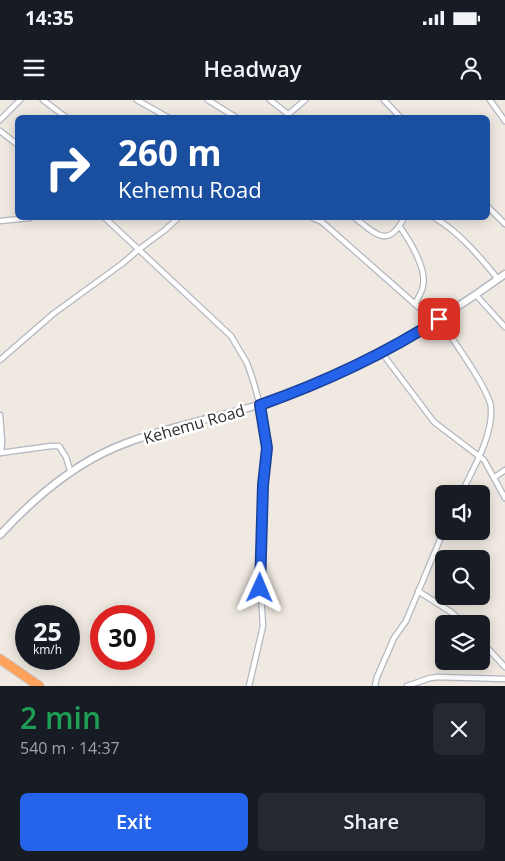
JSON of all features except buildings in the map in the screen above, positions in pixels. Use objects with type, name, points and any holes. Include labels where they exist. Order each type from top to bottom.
[{"type":"highway","points":[[0,659],[39,686]]},
{"type":"street","points":[[0,120],[20,100]]},
{"type":"street","points":[[43,100],[63,115]]},
{"type":"street","points":[[137,100],[164,115]]},
{"type":"street","points":[[208,100],[232,115]]},
{"type":"street","points":[[270,100],[287,115]]},
{"type":"street","points":[[289,115],[305,100]]},
{"type":"street","points":[[384,100],[398,115]]},
{"type":"street","points":[[490,100],[505,121]]},
{"type":"street","points":[[0,131],[15,143]]},
{"type":"street","points":[[490,209],[505,224]]},
{"type":"street","points":[[0,221],[15,220]]},
{"type":"street","points":[[107,220],[231,336],[247,363],[260,405],[267,448],[263,485],[260,580],[263,626],[248,686]]},
{"type":"street","points":[[0,360],[53,314],[123,263],[176,220]]},
{"type":"street","points":[[318,220],[415,304],[429,317],[432,323]]},
{"type":"street","points":[[358,220],[380,236],[390,234],[400,227],[403,220]]},
{"type":"street","points":[[439,220],[459,236],[498,279]]},
{"type":"street","points":[[400,227],[408,238],[424,274],[424,284],[415,304]]},
{"type":"street","name":"Kehemu Road","points":[[0,535],[35,500],[71,473],[102,454],[134,441],[260,405],[315,384],[382,353],[439,319],[505,274]]},
{"type":"street","points":[[476,295],[505,327]]},
{"type":"street","points":[[439,319],[467,361],[490,402],[491,415],[480,455],[465,485]]},
{"type":"street","points":[[382,353],[434,422],[480,455],[487,463],[505,498]]},
{"type":"street","points":[[0,416],[2,442],[0,453],[60,446],[71,473]]},
{"type":"street","points":[[495,477],[505,470]]},
{"type":"street","points":[[375,686],[394,638],[406,621],[440,540]]},
{"type":"street","points":[[418,591],[454,615]]},
{"type":"street","points":[[490,651],[505,667]]},
{"type":"street","points":[[407,686],[430,678],[505,679]]},
{"type":"route","points":[[260,588],[263,485],[267,448],[260,405],[352,368],[439,319]]}]
